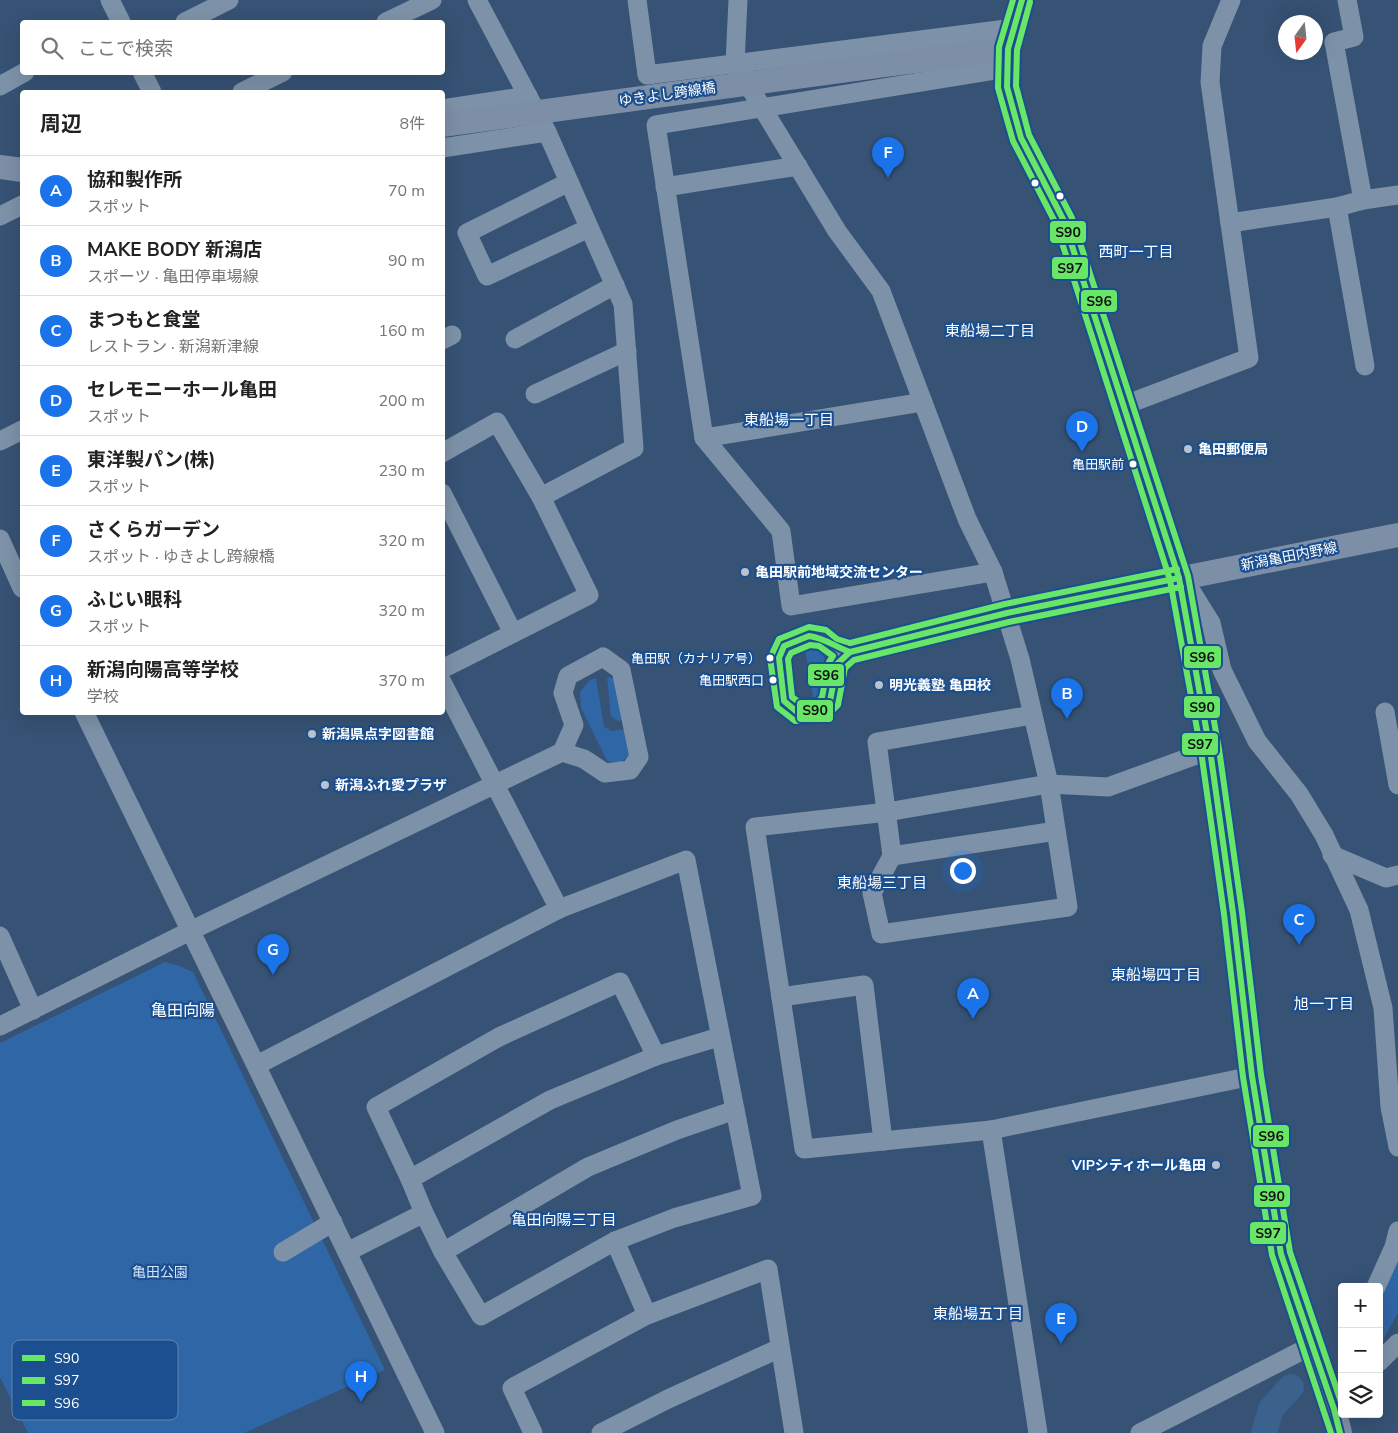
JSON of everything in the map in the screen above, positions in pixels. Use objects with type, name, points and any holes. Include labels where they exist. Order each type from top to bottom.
[{"type":"main road","points":[[1022,0],[1010,48],[1007,87],[1021,138],[1064,222],[1125,405],[1179,578],[1210,750],[1233,913],[1252,1076],[1281,1254],[1311,1346],[1338,1405]]},
{"type":"main road","name":"ゆきよし跨線橋","points":[[445,125],[1010,48]]},
{"type":"main road","points":[[0,167],[20,170]]},
{"type":"main road","name":"新潟亀田内野線","points":[[850,652],[1006,613],[1398,535]]},
{"type":"main road","points":[[1339,1418],[1340,1433]]},
{"type":"street","points":[[110,0],[120,20]]},
{"type":"street","points":[[189,20],[229,0]]},
{"type":"street","points":[[390,20],[432,0]]},
{"type":"street","points":[[477,0],[547,132],[623,304],[634,448],[541,497]]},
{"type":"street","points":[[637,0],[647,75],[734,63],[1010,48]]},
{"type":"street","points":[[738,0],[734,63],[763,107],[837,231],[881,291],[967,519],[993,572],[1006,613],[1032,716],[1049,784],[1068,907],[881,934],[872,892],[892,856],[878,742],[1032,716]]},
{"type":"street","points":[[1125,405],[1249,358],[1210,82],[1210,63],[1214,39],[1231,0]]},
{"type":"street","points":[[1347,0],[1354,38],[1334,42],[1363,200]]},
{"type":"street","points":[[993,572],[791,606],[781,531],[704,438],[656,125],[763,107],[1010,48]]},
{"type":"street","points":[[0,86],[20,75]]},
{"type":"street","points":[[144,75],[151,90]]},
{"type":"street","points":[[246,90],[277,75]]},
{"type":"street","points":[[445,109],[528,96]]},
{"type":"street","points":[[445,148],[547,132]]},
{"type":"street","points":[[665,187],[798,166]]},
{"type":"street","points":[[569,182],[467,233],[487,276],[589,228]]},
{"type":"street","points":[[1230,223],[1337,207],[1363,200],[1398,195]]},
{"type":"street","points":[[0,216],[20,206]]},
{"type":"street","points":[[1337,207],[1364,366]]},
{"type":"street","points":[[515,339],[615,286]]},
{"type":"street","points":[[535,394],[627,351]]},
{"type":"street","points":[[704,438],[923,402]]},
{"type":"street","points":[[445,451],[497,422],[541,497],[589,595],[445,668]]},
{"type":"street","points":[[0,441],[20,431]]},
{"type":"street","points":[[445,499],[514,634]]},
{"type":"street","points":[[0,539],[20,584]]},
{"type":"street","points":[[1179,578],[1193,594],[1211,623],[1222,670],[1256,741],[1299,794],[1324,835],[1359,910],[1383,1008],[1390,1107],[1398,1146]]},
{"type":"street","points":[[0,1026],[192,930],[562,752],[574,725],[563,693],[568,676],[603,657],[621,670],[639,757],[630,770],[605,773],[584,759],[562,752]]},
{"type":"street","points":[[445,688],[559,909]]},
{"type":"street","points":[[1385,712],[1398,785]]},
{"type":"street","points":[[85,715],[192,930],[435,1433]]},
{"type":"street","points":[[1210,750],[1108,787],[1049,784],[887,812],[755,827],[804,1149],[991,1130],[1252,1076]]},
{"type":"street","points":[[892,856],[1056,832]]},
{"type":"street","points":[[1332,855],[1386,878],[1398,875]]},
{"type":"street","points":[[257,1064],[559,909],[686,860],[719,1037],[752,1196],[674,1218],[615,1241],[481,1316],[443,1252],[376,1106],[499,1037],[620,982],[656,1056]]},
{"type":"street","points":[[0,936],[33,1010]]},
{"type":"street","points":[[781,997],[864,985],[882,1141]]},
{"type":"street","points":[[410,1180],[550,1100],[656,1056],[719,1037]]},
{"type":"street","points":[[443,1252],[588,1167],[677,1130],[735,1110]]},
{"type":"street","points":[[991,1130],[1038,1433]]},
{"type":"street","points":[[348,1252],[424,1213]]},
{"type":"street","points":[[283,1252],[333,1222]]},
{"type":"street","points":[[1378,1283],[1394,1247],[1398,1231]]},
{"type":"street","points":[[615,1241],[648,1315]]},
{"type":"street","points":[[533,1433],[512,1388],[648,1315],[768,1269],[780,1348],[788,1431]]},
{"type":"street","points":[[1383,1357],[1398,1343]]},
{"type":"street","points":[[1153,1431],[1311,1346]]},
{"type":"street","points":[[601,1433],[668,1399],[780,1348]]},
{"type":"green space","points":[[807,645],[818,648],[827,663],[821,697],[816,699],[813,696],[805,650]]},
{"type":"green space","points":[[596,678],[604,726],[611,731],[627,729],[631,754],[620,763],[607,761],[581,708],[580,692],[590,680]]},
{"type":"green space","points":[[607,678],[614,679],[624,720],[618,721],[611,716]]},
{"type":"green space","name":"亀田公園","points":[[165,962],[193,972],[385,1370],[244,1433],[28,1433],[22,1420],[178,1420],[178,1340],[12,1340],[12,1401],[0,1377],[0,1043]]},
{"type":"green space","points":[[1398,1253],[1398,1313],[1383,1340],[1383,1328],[1383,1284]]},
{"type":"waterway","points":[[1264,1433],[1271,1409],[1291,1387]]},
{"type":"transit line","name":"S97","points":[[1013,0],[999,47],[998,88],[1013,141],[1056,224],[1170,580],[1201,751],[1224,914],[1243,1077],[1272,1255],[1331,1433]]},
{"type":"transit line","name":"S90","points":[[1022,0],[1008,49],[1007,87],[1021,138],[1064,221],[1179,578],[1210,750],[1233,913],[1252,1076],[1281,1254],[1334,1409],[1340,1433]]},
{"type":"transit line","name":"S96","points":[[1030,2],[1017,50],[1016,86],[1029,135],[1072,218],[1188,576],[1219,749],[1242,912],[1261,1075],[1290,1252],[1338,1393]]},
{"type":"transit line","name":"S96","points":[[850,643],[1005,604],[1177,569]]},
{"type":"transit line","name":"S90","points":[[850,652],[1007,613],[1179,578]]},
{"type":"transit line","name":"S97","points":[[850,643],[837,639],[826,630],[809,627],[779,639],[770,658],[777,707],[795,721],[825,718],[838,705],[845,668],[854,660],[1009,622],[1181,587]]},
{"type":"transit line","name":"S90","points":[[809,636],[850,652],[837,664],[830,701],[823,710],[797,712],[784,701],[779,658],[784,646],[809,636]]},
{"type":"transit line","name":"S96","points":[[810,645],[819,646],[833,656],[829,662],[822,697],[818,702],[800,703],[792,697],[788,659],[791,653],[810,645]]},
{"type":"place","name":"さくらガーデン","points":[[888,178]]},
{"type":"place","name":"亀田郵便局","points":[[1188,449]]},
{"type":"place","name":"セレモニーホール亀田","points":[[1082,452]]},
{"type":"place","name":"亀田駅前","points":[[1133,464]]},
{"type":"place","name":"亀田駅前地域交流センター","points":[[745,572]]},
{"type":"place","name":"亀田駅（カナリア号）","points":[[770,658]]},
{"type":"place","name":"亀田駅西口","points":[[773,680]]},
{"type":"place","name":"明光義塾 亀田校","points":[[879,685]]},
{"type":"place","name":"MAKE BODY 新潟店","points":[[1067,719]]},
{"type":"place","name":"新潟県点字図書館","points":[[312,734]]},
{"type":"place","name":"新潟ふれ愛プラザ","points":[[325,785]]},
{"type":"place","name":"まつもと食堂","points":[[1299,945]]},
{"type":"place","name":"ふじい眼科","points":[[273,975]]},
{"type":"place","name":"協和製作所","points":[[973,1019]]},
{"type":"place","name":"VIPシティホール亀田","points":[[1216,1165]]},
{"type":"place","name":"東洋製パン(株)","points":[[1061,1344]]},
{"type":"place","name":"新潟向陽高等学校","points":[[361,1402]]},
{"type":"district","name":"西町一丁目","points":[[1136,252]]},
{"type":"district","name":"東船場二丁目","points":[[990,331]]},
{"type":"district","name":"東船場一丁目","points":[[789,420]]},
{"type":"district","name":"東船場三丁目","points":[[882,883]]},
{"type":"district","name":"東船場四丁目","points":[[1156,975]]},
{"type":"district","name":"旭一丁目","points":[[1324,1004]]},
{"type":"district","name":"亀田向陽","points":[[183,1010]]},
{"type":"district","name":"亀田向陽三丁目","points":[[564,1220]]},
{"type":"district","name":"東船場五丁目","points":[[978,1314]]}]
